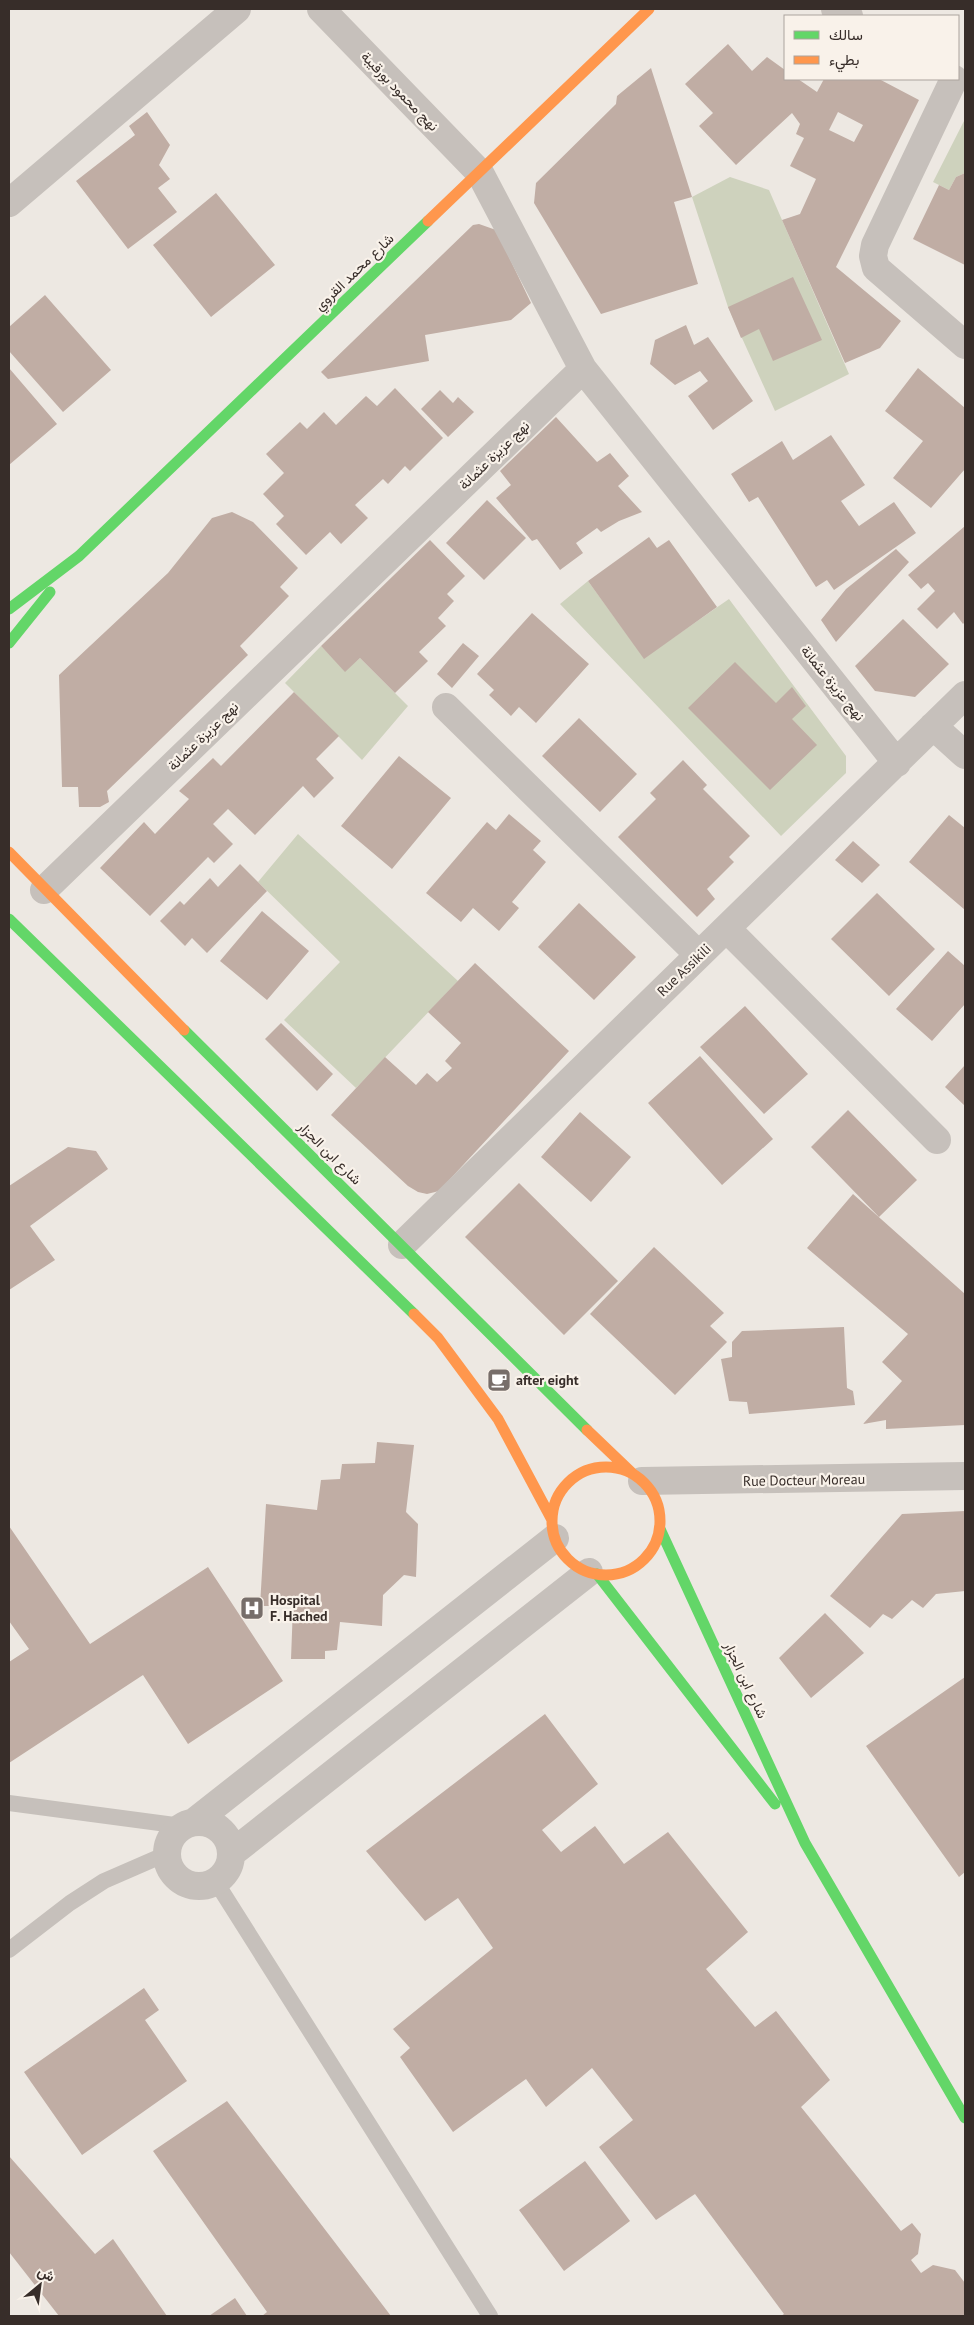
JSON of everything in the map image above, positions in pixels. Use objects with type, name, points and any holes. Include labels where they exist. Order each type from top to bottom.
[{"type":"main road","name":"شارع محمد القروي","points":[[9,609],[79,556],[480,173],[644,10]]},
{"type":"main road","name":"شارع محمد القروي","points":[[9,643],[79,556]]},
{"type":"main road","name":"شارع ابن الجزار","points":[[9,852],[44,890],[530,1374],[638,1478]]},
{"type":"main road","points":[[9,919],[438,1338],[498,1419],[553,1529],[568,1559],[578,1567],[593,1573],[621,1573],[643,1561],[657,1541],[660,1529],[657,1501],[650,1488],[638,1478],[606,1466],[579,1474],[559,1493],[554,1506],[553,1529]]},
{"type":"main road","name":"شارع ابن الجزار","points":[[660,1529],[805,1843],[965,2118]]},
{"type":"main road","name":"شارع ابن الجزار","points":[[593,1573],[805,1843]]},
{"type":"street","points":[[9,203],[237,9]]},
{"type":"street","name":"نهج محمود بورقيبة","points":[[321,9],[480,173],[583,369]]},
{"type":"street","points":[[835,9],[847,15]]},
{"type":"street","points":[[954,80],[875,245],[872,256],[876,268],[965,345]]},
{"type":"street","name":"نهج عزيزة عثمانة","points":[[44,890],[583,369],[897,762]]},
{"type":"street","name":"Rue Assikili","points":[[402,1245],[965,695]]},
{"type":"street","points":[[446,707],[699,955]]},
{"type":"street","points":[[933,726],[965,755]]},
{"type":"street","points":[[727,929],[937,1140]]},
{"type":"street","name":"Rue Docteur Moreau","points":[[638,1478],[965,1476]]},
{"type":"street","points":[[188,1824],[207,1822],[218,1828],[227,1837],[232,1853],[228,1870],[216,1882],[198,1886],[180,1880],[172,1871],[166,1854],[173,1836],[553,1529]]},
{"type":"street","points":[[232,1853],[593,1573]]},
{"type":"lane","points":[[9,1802],[188,1824]]},
{"type":"lane","points":[[9,1950],[70,1903],[104,1881],[166,1854]]},
{"type":"lane","points":[[216,1882],[490,2316]]},
{"type":"green space","points":[[965,119],[965,173],[956,177],[949,190],[933,182]]},
{"type":"green space","points":[[730,177],[769,190],[849,374],[775,411],[728,307],[692,197]]},
{"type":"green space","points":[[588,581],[644,658],[729,599],[846,756],[846,773],[781,836],[560,604]]},
{"type":"green space","points":[[321,646],[345,671],[360,658],[408,706],[362,760],[285,683]]},
{"type":"green space","points":[[298,834],[458,981],[356,1088],[284,1020],[340,962],[258,882]]},
{"type":"building","points":[[728,44],[752,71],[767,57],[784,69],[784,80],[799,80],[817,92],[823,80],[881,80],[919,100],[836,267],[901,321],[880,348],[845,363],[782,220],[800,214],[816,179],[790,166],[804,138],[796,134],[800,124],[792,113],[736,165],[699,126],[713,113],[685,84]],"holes":[[[838,112],[863,125],[854,142],[829,130]]]},
{"type":"building","points":[[651,68],[692,197],[674,202],[698,284],[601,314],[534,203],[536,183],[616,104],[617,96]]},
{"type":"building","points":[[147,112],[170,145],[159,165],[170,179],[158,188],[177,212],[128,249],[76,181],[135,135],[129,126]]},
{"type":"building","points":[[965,173],[965,265],[913,239],[939,185],[949,190],[956,177]]},
{"type":"building","points":[[216,193],[275,265],[211,317],[153,245]]},
{"type":"building","points":[[479,224],[496,230],[531,303],[511,320],[425,335],[429,361],[328,379],[321,372],[473,225]]},
{"type":"building","points":[[793,277],[822,340],[773,361],[759,329],[741,338],[728,307]]},
{"type":"building","points":[[45,295],[111,370],[63,412],[9,351],[9,327]]},
{"type":"building","points":[[686,325],[694,345],[708,337],[753,401],[713,430],[688,396],[708,381],[700,371],[675,385],[650,364],[655,340]]},
{"type":"building","points":[[9,368],[57,424],[9,465]]},
{"type":"building","points":[[918,368],[965,408],[965,469],[931,508],[893,478],[923,441],[885,411]]},
{"type":"building","points":[[395,388],[443,438],[410,471],[405,466],[388,484],[383,479],[355,505],[368,518],[341,544],[330,532],[306,555],[276,524],[284,516],[263,494],[284,473],[266,454],[300,422],[307,429],[324,412],[336,425],[366,396],[377,406]]},
{"type":"building","points":[[440,390],[453,403],[458,397],[474,412],[448,437],[421,409]]},
{"type":"building","points":[[556,417],[597,462],[610,453],[629,476],[618,486],[642,512],[619,521],[601,532],[597,528],[576,543],[583,553],[560,570],[537,539],[532,541],[496,498],[511,485],[500,471]]},
{"type":"building","points":[[831,435],[865,485],[841,501],[859,526],[894,502],[916,533],[834,590],[827,580],[816,587],[758,497],[749,502],[731,474],[782,441],[793,460]]},
{"type":"building","points":[[487,500],[526,538],[484,580],[446,543]]},
{"type":"building","points":[[232,512],[253,522],[298,568],[280,587],[289,596],[240,646],[248,655],[107,791],[109,802],[100,807],[79,807],[78,787],[62,787],[59,675],[168,573],[212,518]]},
{"type":"building","points":[[965,526],[965,622],[963,624],[954,612],[937,629],[917,609],[935,591],[928,583],[921,589],[908,575]]},
{"type":"building","points":[[649,537],[657,548],[669,540],[717,607],[644,659],[588,581]]},
{"type":"building","points":[[430,540],[465,576],[447,594],[454,601],[438,618],[446,626],[419,652],[428,661],[395,693],[360,658],[345,672],[321,646]]},
{"type":"building","points":[[896,549],[909,562],[836,642],[821,620],[846,589]]},
{"type":"building","points":[[532,613],[589,664],[536,723],[519,707],[511,716],[489,695],[494,690],[477,674]]},
{"type":"building","points":[[903,619],[949,664],[915,697],[875,691],[855,666]]},
{"type":"building","points":[[463,643],[479,656],[452,688],[437,674]]},
{"type":"building","points":[[735,662],[776,703],[792,687],[806,706],[792,719],[817,745],[770,790],[688,708]]},
{"type":"building","points":[[294,692],[339,736],[316,759],[334,778],[314,798],[303,786],[255,835],[228,809],[213,824],[233,844],[214,863],[208,857],[150,916],[100,868],[144,822],[155,834],[189,799],[179,791],[213,758],[221,766]]},
{"type":"building","points":[[579,718],[637,774],[600,812],[542,756]]},
{"type":"building","points":[[399,756],[451,798],[392,869],[341,826]]},
{"type":"building","points":[[683,760],[707,785],[703,789],[750,836],[729,857],[734,862],[707,889],[715,899],[697,917],[618,837],[656,799],[650,793]]},
{"type":"building","points":[[509,814],[541,841],[533,850],[546,862],[512,902],[519,908],[499,931],[473,908],[461,922],[426,893],[487,822],[496,830]]},
{"type":"building","points":[[949,815],[965,828],[965,910],[909,862]]},
{"type":"building","points":[[853,841],[880,865],[862,883],[835,860]]},
{"type":"building","points":[[240,864],[267,891],[207,953],[192,938],[185,946],[160,921],[180,901],[184,905],[210,878],[218,887]]},
{"type":"building","points":[[877,893],[935,949],[889,996],[831,939]]},
{"type":"building","points":[[579,903],[636,957],[594,1000],[538,947]]},
{"type":"building","points":[[262,911],[309,951],[267,1000],[220,961]]},
{"type":"building","points":[[948,951],[965,966],[965,1004],[932,1041],[896,1009]]},
{"type":"building","points":[[475,963],[569,1051],[439,1191],[427,1194],[418,1192],[408,1186],[331,1115],[385,1057],[416,1085],[427,1073],[437,1082],[452,1068],[445,1061],[461,1043],[428,1012]]},
{"type":"building","points":[[745,1006],[808,1074],[764,1114],[700,1047]]},
{"type":"building","points":[[281,1023],[333,1074],[317,1091],[265,1039]]},
{"type":"building","points":[[700,1056],[773,1139],[722,1185],[648,1103]]},
{"type":"building","points":[[965,1065],[965,1106],[945,1087]]},
{"type":"building","points":[[848,1110],[917,1180],[879,1217],[811,1147]]},
{"type":"building","points":[[580,1112],[631,1157],[591,1202],[541,1157]]},
{"type":"building","points":[[68,1147],[96,1151],[108,1169],[30,1226],[55,1260],[9,1290],[9,1186]]},
{"type":"building","points":[[519,1183],[618,1281],[564,1335],[465,1237]]},
{"type":"building","points":[[853,1194],[965,1294],[965,1425],[886,1429],[886,1420],[863,1424],[902,1381],[882,1362],[908,1334],[807,1248]]},
{"type":"building","points":[[654,1247],[724,1313],[710,1326],[727,1342],[675,1395],[590,1314]]},
{"type":"building","points":[[844,1327],[847,1388],[853,1391],[855,1405],[749,1414],[747,1402],[729,1401],[721,1359],[732,1357],[732,1342],[742,1331]]},
{"type":"building","points":[[377,1442],[414,1445],[406,1512],[418,1524],[416,1577],[404,1575],[383,1595],[382,1626],[340,1622],[337,1650],[325,1651],[325,1659],[291,1659],[293,1606],[260,1606],[266,1504],[317,1510],[321,1480],[340,1479],[342,1464],[375,1463]]},
{"type":"building","points":[[965,1511],[965,1591],[936,1594],[923,1608],[912,1600],[892,1619],[883,1614],[870,1628],[830,1596],[902,1514]]},
{"type":"building","points":[[9,1526],[90,1644],[208,1567],[283,1681],[188,1744],[143,1675],[9,1763],[9,1662],[29,1649],[9,1621]]},
{"type":"building","points":[[825,1613],[864,1653],[811,1698],[779,1658]]},
{"type":"building","points":[[965,1677],[965,1872],[959,1877],[866,1746]]},
{"type":"building","points":[[545,1714],[598,1784],[542,1830],[561,1852],[595,1826],[624,1864],[668,1832],[748,1932],[706,1969],[755,2027],[776,2011],[830,2080],[801,2107],[901,2231],[912,2223],[921,2234],[918,2254],[911,2260],[921,2273],[933,2265],[955,2270],[965,2283],[965,2316],[781,2316],[784,2314],[695,2194],[656,2220],[599,2147],[633,2120],[592,2068],[546,2107],[526,2079],[453,2132],[400,2057],[410,2048],[393,2029],[493,1948],[458,1898],[425,1921],[366,1851]]},
{"type":"building","points":[[144,1988],[159,2010],[145,2020],[187,2081],[82,2155],[24,2072]]},
{"type":"building","points":[[227,2101],[391,2316],[262,2316],[267,2312],[153,2151]]},
{"type":"building","points":[[9,2156],[95,2254],[113,2239],[167,2316],[59,2316],[9,2252]]},
{"type":"building","points":[[585,2161],[630,2221],[564,2271],[519,2210]]},
{"type":"building","points":[[235,2298],[247,2316],[209,2316]]},
{"type":"traffic: fast","points":[[9,609],[79,556],[428,221]]},
{"type":"traffic: fast","points":[[9,643],[50,592]]},
{"type":"traffic: fast","points":[[9,919],[414,1314]]},
{"type":"traffic: fast","points":[[184,1030],[587,1430]]},
{"type":"traffic: fast","points":[[660,1529],[805,1843],[965,2118]]},
{"type":"traffic: fast","points":[[597,1574],[775,1804]]},
{"type":"traffic: slow","points":[[428,221],[649,9]]},
{"type":"traffic: slow","points":[[9,852],[184,1030]]},
{"type":"traffic: slow","points":[[414,1314],[438,1338],[498,1419],[552,1520]]},
{"type":"traffic: slow","points":[[587,1430],[633,1474]]},
{"type":"traffic: slow","points":[[606,1467],[627,1471],[644,1483],[656,1500],[660,1521],[656,1542],[644,1559],[627,1571],[606,1575],[585,1571],[568,1559],[556,1542],[552,1521],[556,1500],[568,1483],[585,1471],[606,1467]]},
{"type":"place","name":"after eight","points":[[499,1380]]},
{"type":"place","name":"Hospital F. Hached","points":[[252,1608]]}]
